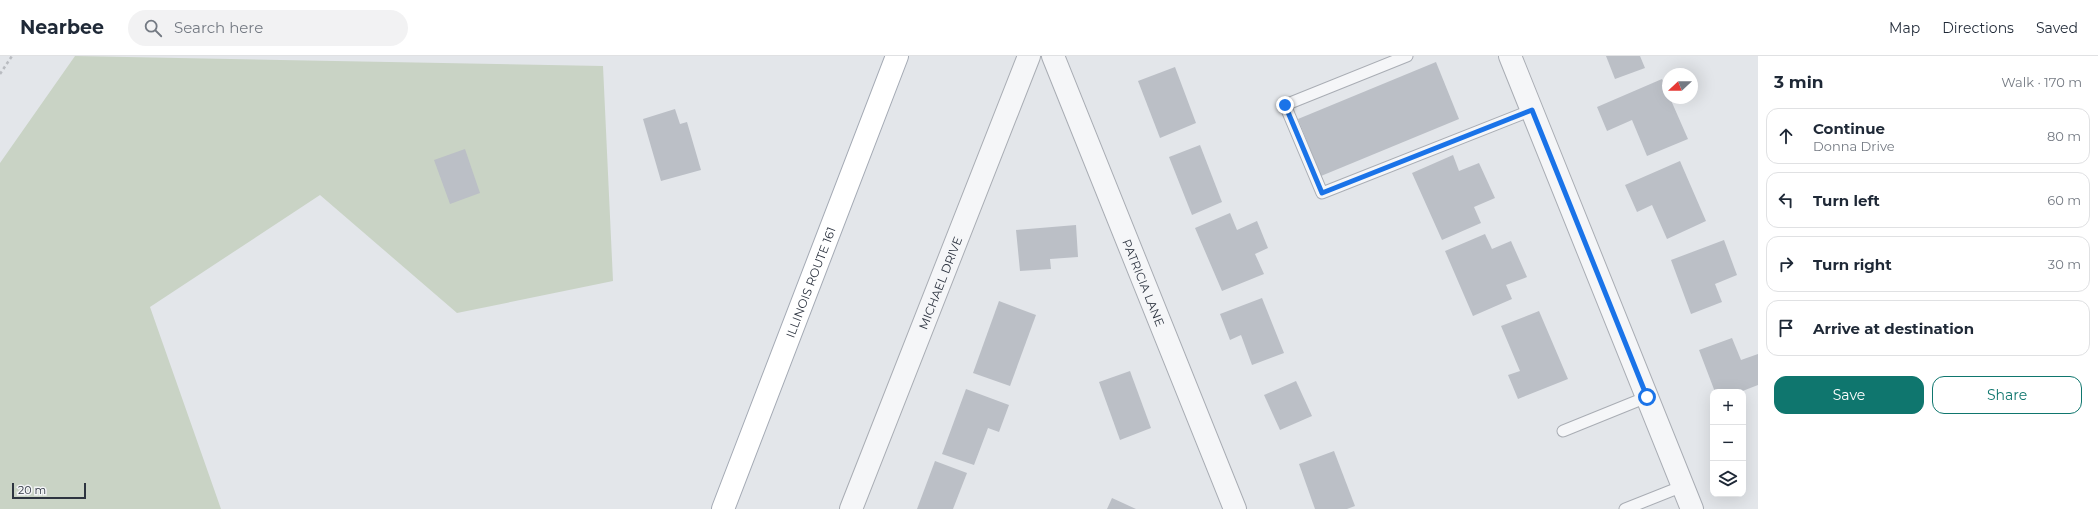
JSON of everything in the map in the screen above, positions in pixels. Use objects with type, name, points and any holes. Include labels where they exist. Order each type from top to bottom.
[{"type":"main road","name":"ILLINOIS ROUTE 161","points":[[723,509],[897,56]]},
{"type":"street","name":"MICHAEL DRIVE","points":[[851,509],[1029,56]]},
{"type":"street","name":"PATRICIA LANE","points":[[1053,56],[1235,509]]},
{"type":"street","points":[[1510,56],[1692,509]]},
{"type":"lane","points":[[1407,56],[1285,105],[1322,193],[1532,110]]},
{"type":"lane","points":[[1563,431],[1647,397]]},
{"type":"lane","points":[[1625,509],[1683,486]]},
{"type":"path","points":[[0,74],[12,56]]},
{"type":"green space","points":[[75,56],[603,66],[613,281],[457,313],[320,195],[150,307],[221,509],[0,509],[0,163]]},
{"type":"building","points":[[1606,56],[1640,56],[1645,68],[1615,79]]},
{"type":"building","points":[[1436,62],[1459,119],[1321,176],[1298,119]]},
{"type":"building","points":[[1175,67],[1196,123],[1160,138],[1138,81]]},
{"type":"building","points":[[1662,79],[1662,104],[1673,104],[1688,139],[1647,156],[1632,120],[1607,131],[1597,107]]},
{"type":"building","points":[[675,109],[680,124],[687,122],[701,170],[661,181],[643,119]]},
{"type":"building","points":[[1200,145],[1222,202],[1192,215],[1169,157]]},
{"type":"building","points":[[465,149],[480,193],[450,204],[434,160]]},
{"type":"building","points":[[1453,155],[1459,171],[1479,163],[1495,198],[1474,207],[1481,223],[1442,240],[1412,173]]},
{"type":"building","points":[[1680,161],[1706,221],[1667,239],[1652,205],[1637,212],[1625,185]]},
{"type":"building","points":[[1230,213],[1237,230],[1257,221],[1268,248],[1255,254],[1264,274],[1222,291],[1195,228]]},
{"type":"building","points":[[1076,225],[1078,257],[1050,259],[1051,269],[1020,271],[1016,230]]},
{"type":"building","points":[[1485,234],[1492,249],[1511,241],[1527,277],[1506,285],[1512,299],[1473,316],[1445,251]]},
{"type":"building","points":[[1724,240],[1737,275],[1715,284],[1722,302],[1691,314],[1671,260]]},
{"type":"building","points":[[1262,298],[1284,353],[1252,365],[1241,335],[1230,340],[1220,314]]},
{"type":"building","points":[[999,301],[1036,315],[1010,386],[973,373]]},
{"type":"building","points":[[1539,311],[1568,379],[1518,399],[1508,375],[1520,371],[1501,326]]},
{"type":"building","points":[[1732,338],[1741,360],[1758,354],[1758,385],[1746,390],[1714,389],[1699,350]]},
{"type":"building","points":[[1130,371],[1151,428],[1120,440],[1099,382]]},
{"type":"building","points":[[1296,381],[1312,416],[1280,430],[1264,395]]},
{"type":"building","points":[[966,389],[1009,405],[999,432],[988,428],[974,465],[942,454]]},
{"type":"building","points":[[1334,451],[1355,506],[1347,509],[1315,509],[1299,464]]},
{"type":"building","points":[[935,461],[967,473],[953,509],[917,509]]},
{"type":"building","points":[[1112,498],[1136,509],[1107,509]]},
{"type":"route","points":[[1285,105],[1322,193],[1532,110],[1647,397]]}]
